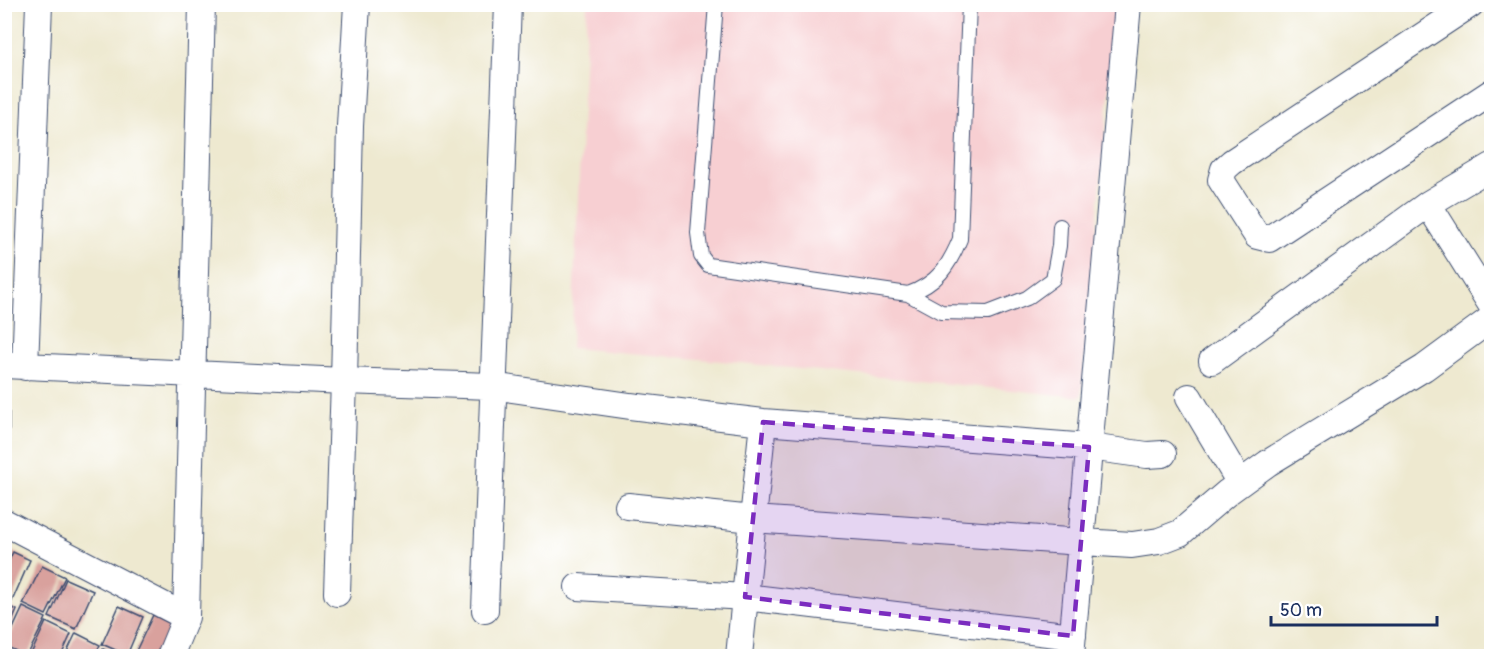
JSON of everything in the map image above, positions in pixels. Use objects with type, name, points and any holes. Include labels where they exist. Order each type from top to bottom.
[{"type":"street","points":[[39,4],[15,366],[492,386],[763,422],[1089,447],[1147,455],[1163,454]]},
{"type":"street","points":[[170,657],[186,617],[202,4]]},
{"type":"street","points":[[337,592],[350,126],[357,4]]},
{"type":"street","points":[[485,610],[508,4]]},
{"type":"street","points":[[578,587],[745,597],[1072,646],[1128,4]]},
{"type":"street","points":[[1471,4],[1232,162],[1224,170],[1221,180],[1257,237],[1269,239],[1491,92]]},
{"type":"street","points":[[1212,361],[1428,204],[1491,166]]},
{"type":"street","points":[[1428,204],[1491,306]]},
{"type":"street","points":[[628,506],[753,519],[1082,542],[1132,545],[1159,541],[1180,533],[1268,463],[1424,368],[1491,318]]},
{"type":"street","points":[[1189,397],[1240,483]]},
{"type":"street","points":[[739,657],[763,422]]},
{"type":"street","points":[[4,522],[186,617]]},
{"type":"lane","points":[[716,4],[698,233],[700,256],[708,265],[908,294],[941,312],[988,313],[1028,298],[1053,279],[1060,226]]},
{"type":"lane","points":[[908,294],[924,288],[937,278],[951,260],[960,239],[969,4]]},
{"type":"highlighted area","points":[[763,422],[1089,447],[1073,636],[745,597]]},
{"type":"shaded area","points":[[587,5],[1117,5],[1081,397],[571,348]]},
{"type":"building","points":[[4,391],[9,391],[9,429],[4,429]]},
{"type":"building","points":[[13,552],[30,560],[12,601],[4,598],[4,571]]},
{"type":"building","points":[[42,566],[65,577],[46,615],[23,604]]},
{"type":"building","points":[[66,579],[93,591],[76,629],[49,617]]},
{"type":"building","points":[[4,604],[17,610],[4,640]]},
{"type":"building","points":[[119,606],[143,617],[127,655],[102,644]]},
{"type":"building","points":[[23,607],[46,618],[27,656],[5,646]]},
{"type":"building","points":[[153,615],[179,628],[165,656],[142,656],[135,653]]},
{"type":"building","points":[[46,622],[71,634],[61,656],[30,656]]},
{"type":"building","points":[[76,633],[100,645],[94,656],[65,656]]},
{"type":"building","points":[[103,649],[120,656],[99,656]]}]
